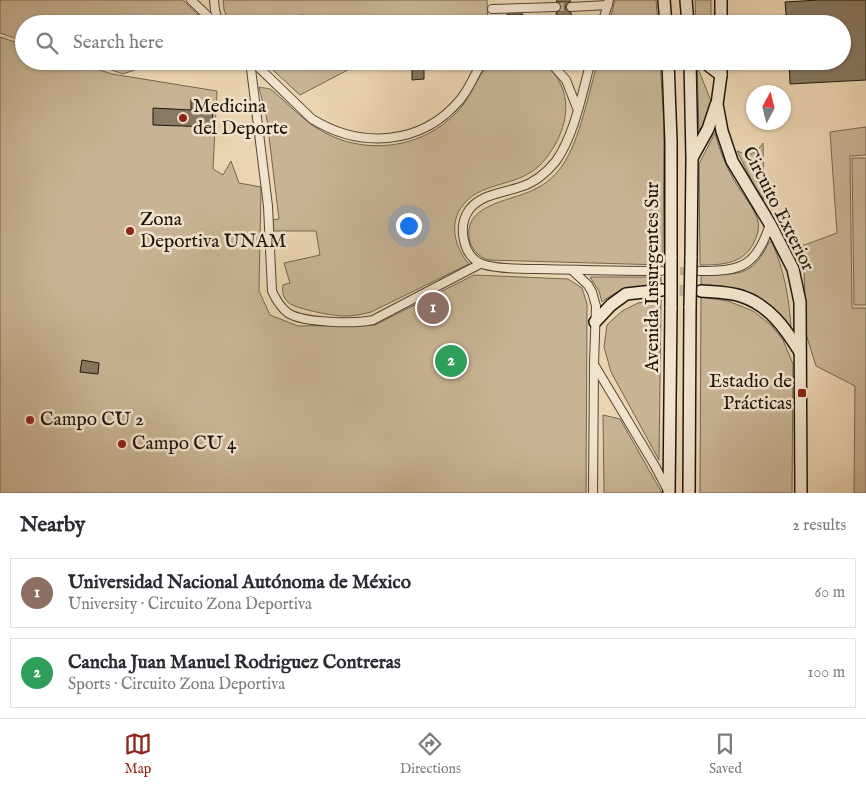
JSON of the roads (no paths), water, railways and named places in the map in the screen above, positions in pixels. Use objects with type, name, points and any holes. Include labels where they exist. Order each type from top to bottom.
[{"type":"main road","points":[[664,0],[665,15]]},
{"type":"main road","points":[[686,0],[687,15]]},
{"type":"main road","points":[[721,0],[721,15]]},
{"type":"main road","name":"Avenida Insurgentes Sur","points":[[668,70],[672,142],[669,493]]},
{"type":"main road","name":"Avenida Insurgentes Sur","points":[[689,493],[692,158],[690,70]]},
{"type":"main road","points":[[714,70],[721,75]]},
{"type":"main road","name":"Circuito Exterior","points":[[721,70],[717,104],[722,131],[732,160],[770,224],[793,269],[800,302],[802,393],[801,493]]},
{"type":"main road","points":[[692,158],[708,130],[717,104]]},
{"type":"main road","points":[[595,322],[610,305],[626,294],[662,290]]},
{"type":"main road","points":[[701,291],[740,296],[764,308],[784,326],[800,352]]},
{"type":"street","points":[[191,0],[208,15]]},
{"type":"street","points":[[214,0],[216,15]]},
{"type":"street","points":[[571,6],[608,3]]},
{"type":"street","points":[[492,10],[556,7]]},
{"type":"street","points":[[252,70],[268,206],[272,291],[283,309],[301,318],[325,321],[368,321],[379,318],[480,264],[509,268],[661,271]]},
{"type":"street","points":[[260,70],[312,120],[329,129],[347,135],[372,139],[410,133],[442,117],[466,92],[478,70]]},
{"type":"street","points":[[557,70],[566,80],[578,108]]},
{"type":"street","points":[[480,264],[470,254],[464,241],[464,222],[469,210],[486,197],[526,185],[549,168],[562,152],[578,108],[589,70]]},
{"type":"street","points":[[700,271],[720,271],[737,268],[752,260],[764,244],[770,224]]},
{"type":"street","points":[[572,270],[584,279],[592,292],[596,306],[593,493]]},
{"type":"street","points":[[594,364],[669,493]]},
{"type":"tunnel","points":[[556,7],[571,7]]},
{"type":"tunnel","points":[[668,271],[694,271]]},
{"type":"tunnel","points":[[663,290],[700,291]]},
{"type":"place","name":"Medicina del Deporte","points":[[183,118]]},
{"type":"place","name":"Zona Deportiva UNAM","points":[[130,231]]},
{"type":"place","name":"Universidad Nacional Autónoma de México","points":[[433,308]]},
{"type":"place","name":"Cancha Juan Manuel Rodriguez Contreras","points":[[451,361]]},
{"type":"place","name":"Estadio de Prácticas","points":[[802,393]]},
{"type":"place","name":"Campo CU 2","points":[[30,420]]},
{"type":"place","name":"Campo CU 4","points":[[122,444]]}]
